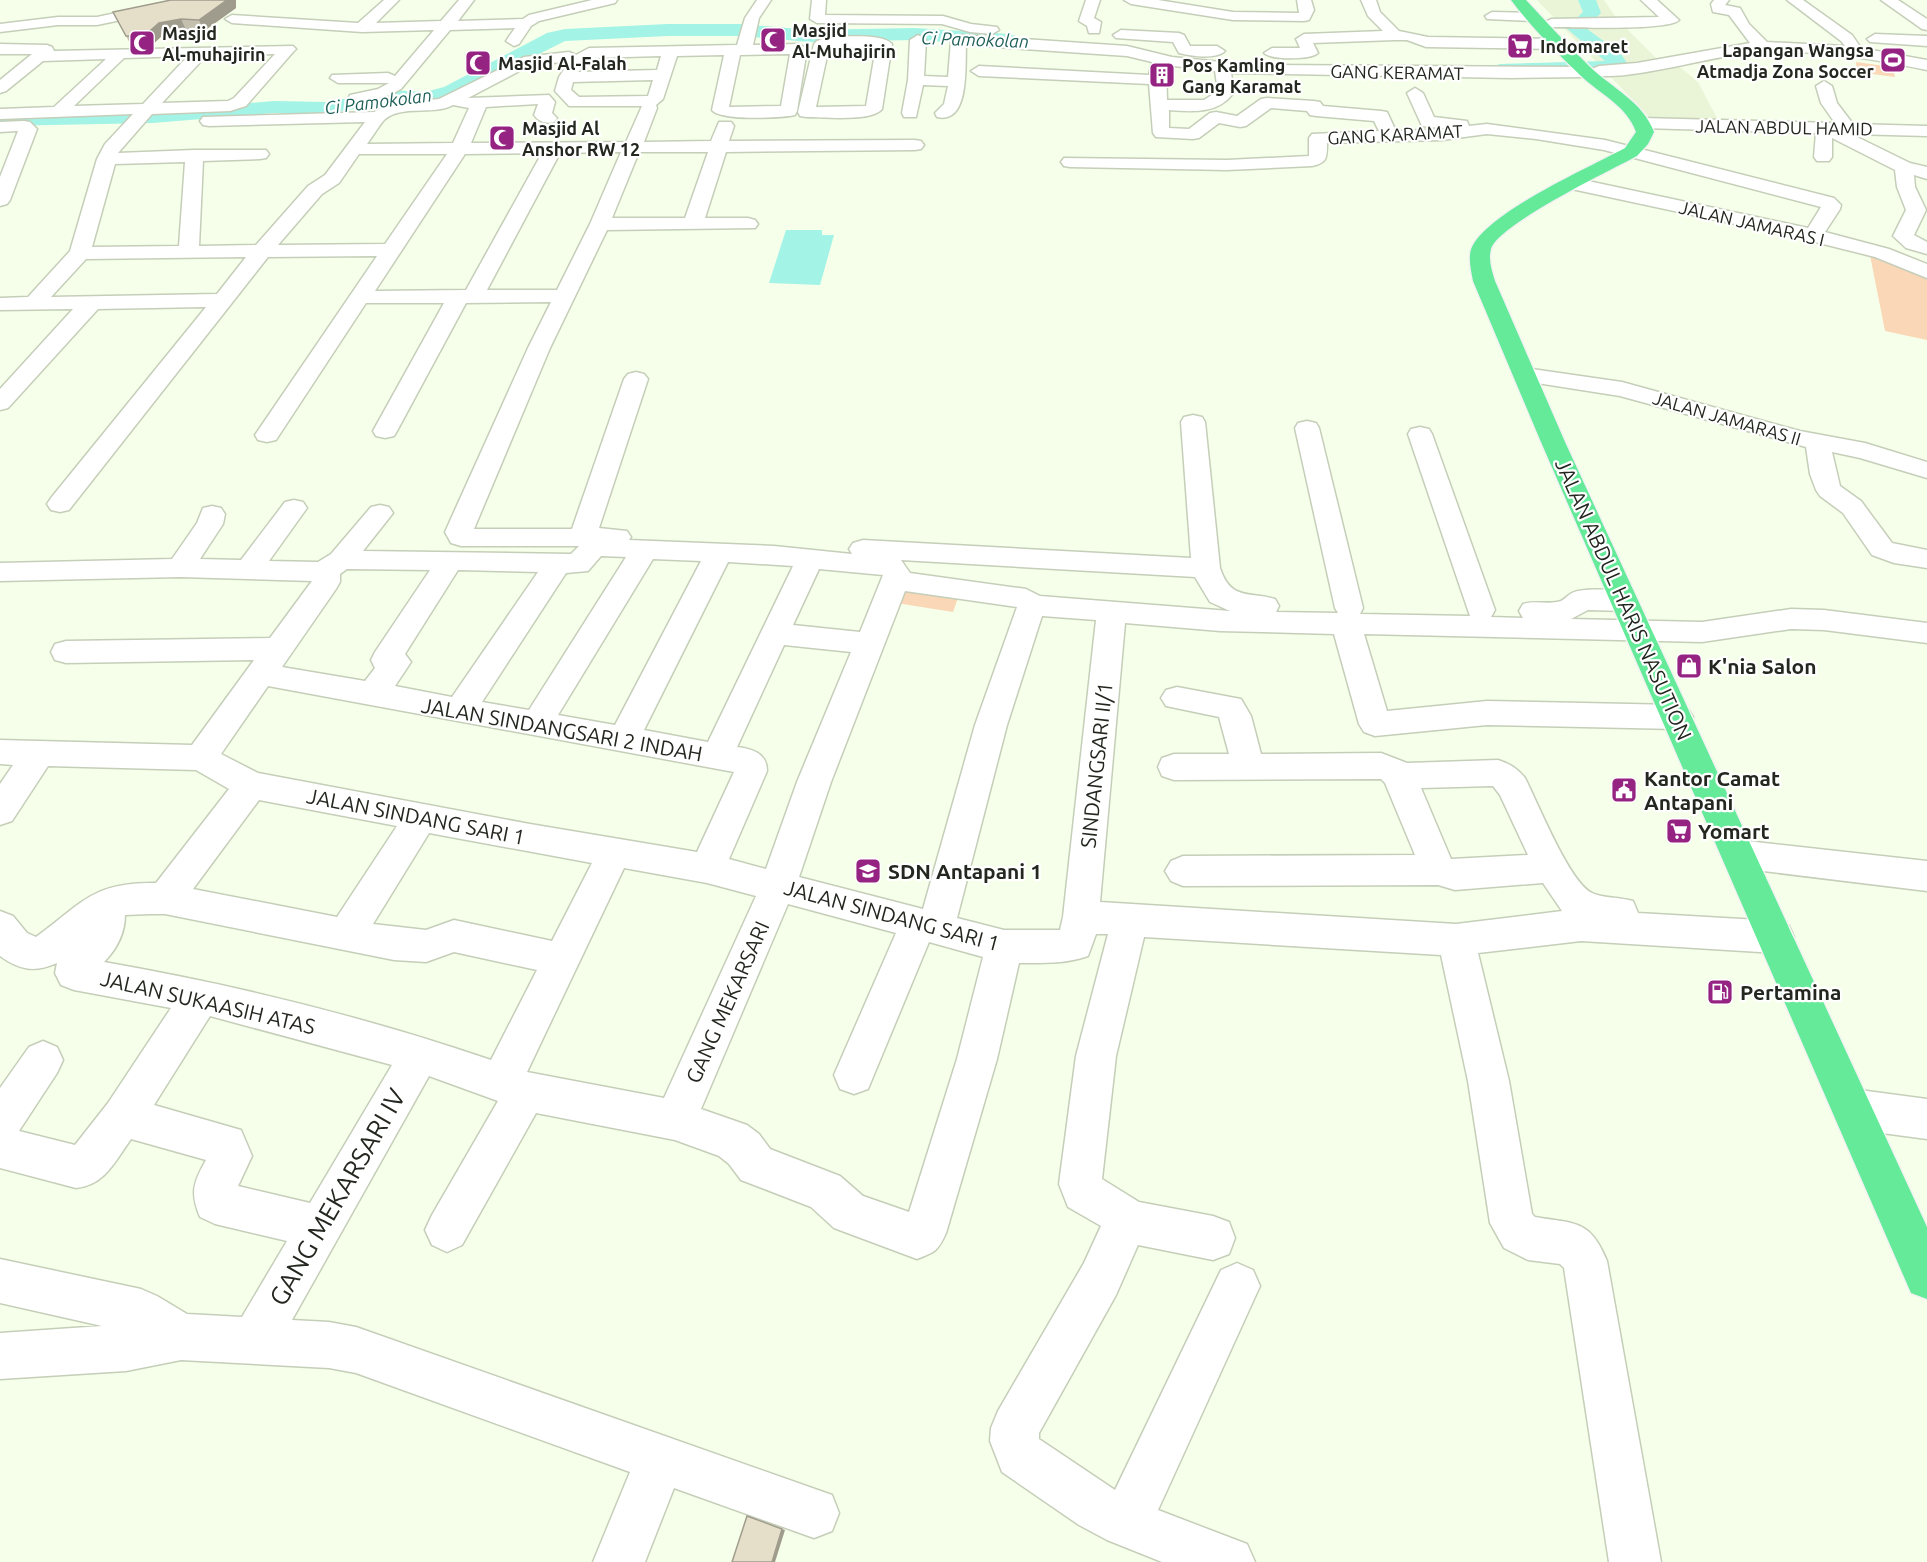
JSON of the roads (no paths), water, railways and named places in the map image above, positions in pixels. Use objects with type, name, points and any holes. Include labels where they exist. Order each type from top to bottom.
[{"type":"highway","points":[[1518,0],[1559,44],[1612,84],[1615,94],[1642,123],[1644,138],[1631,152]]},
{"type":"highway","points":[[1530,0],[1589,67]]},
{"type":"highway","name":"JALAN ABDUL HARIS NASUTION","points":[[1631,152],[1511,217],[1496,228],[1481,247],[1480,265],[1484,281],[1630,615],[1927,1277]]},
{"type":"street","points":[[0,28],[58,21],[98,21],[198,0]]},
{"type":"street","points":[[338,78],[395,86],[456,0],[467,0]]},
{"type":"street","points":[[325,104],[386,85],[403,56],[467,0]]},
{"type":"street","points":[[232,19],[362,28],[526,23],[537,17],[610,0]]},
{"type":"street","points":[[671,51],[656,99],[575,102],[563,91],[567,77],[589,53],[671,51],[744,40],[801,51],[789,111],[726,112],[720,110],[744,40],[752,18],[764,0]]},
{"type":"street","points":[[819,0],[817,19],[943,20],[970,28],[1011,33]]},
{"type":"street","points":[[1093,0],[1086,21],[1094,22],[1094,30]]},
{"type":"street","points":[[1131,0],[1233,16],[1304,17],[1308,10],[1304,0]]},
{"type":"street","points":[[1368,0],[1372,5],[1373,13],[1395,35]]},
{"type":"street","points":[[1551,23],[1672,20],[1648,0]]},
{"type":"street","points":[[1722,0],[1718,4],[1718,9],[1735,11],[1741,24],[1762,46]]},
{"type":"street","points":[[1794,0],[1847,38],[1856,52]]},
{"type":"street","points":[[1888,0],[1927,26]]},
{"type":"street","points":[[362,28],[388,3]]},
{"type":"street","points":[[367,5],[388,3]]},
{"type":"street","points":[[271,21],[292,10]]},
{"type":"street","points":[[1265,16],[1276,32]]},
{"type":"street","points":[[1492,16],[1534,17]]},
{"type":"street","points":[[503,57],[526,23]]},
{"type":"street","points":[[970,28],[1045,28]]},
{"type":"street","points":[[1073,29],[1130,36],[1179,38],[1184,50],[1232,52]]},
{"type":"street","points":[[1256,53],[1310,53],[1304,39],[1395,35],[1412,36],[1426,42],[1559,44]]},
{"type":"street","points":[[513,43],[535,38]]},
{"type":"street","points":[[1847,38],[1927,41]]},
{"type":"street","points":[[910,113],[916,80],[918,40]]},
{"type":"street","name":"GANG KERAMAT","points":[[956,82],[959,41],[1060,43],[1136,52],[1161,59],[1222,68],[1439,72],[1589,67]]},
{"type":"street","points":[[824,42],[884,44],[876,107],[855,112],[806,112],[824,42]]},
{"type":"street","points":[[545,58],[558,43]]},
{"type":"street","points":[[1589,67],[1630,70],[1658,57],[1762,46],[1856,52],[1927,65]]},
{"type":"street","points":[[0,49],[48,50],[0,87]]},
{"type":"street","points":[[42,56],[288,49],[236,105],[85,126]]},
{"type":"street","points":[[33,304],[80,253],[109,153],[135,119],[201,52]]},
{"type":"street","points":[[57,113],[120,54]]},
{"type":"street","points":[[443,104],[517,64],[533,59],[569,57]]},
{"type":"street","points":[[1161,59],[1158,63],[1158,80],[1159,121],[1162,133],[1193,134],[1216,117],[1237,122],[1245,120],[1267,103],[1312,98],[1381,116],[1387,130],[1403,135]]},
{"type":"street","points":[[1160,105],[1200,105],[1219,100],[1226,92],[1222,68]]},
{"type":"street","points":[[1293,70],[1312,98],[1326,137]]},
{"type":"street","points":[[978,71],[1158,80]]},
{"type":"street","points":[[1354,71],[1364,89]]},
{"type":"street","points":[[1397,93],[1441,92],[1439,72]]},
{"type":"street","points":[[567,77],[663,75]]},
{"type":"street","points":[[487,81],[527,79]]},
{"type":"street","points":[[916,80],[956,82],[950,109],[943,113]]},
{"type":"street","points":[[1824,86],[1829,104],[1848,129]]},
{"type":"street","points":[[1415,93],[1428,122],[1483,129]]},
{"type":"street","points":[[60,504],[262,251],[315,190],[332,179],[378,117],[390,109],[411,106],[543,99],[546,102],[543,115],[548,118]]},
{"type":"street","points":[[267,435],[460,148],[480,102]]},
{"type":"street","points":[[400,124],[411,106]]},
{"type":"street","points":[[650,108],[600,224],[525,378],[459,535],[461,537],[583,537],[864,549],[1206,568]]},
{"type":"street","points":[[853,147],[855,112]]},
{"type":"street","points":[[0,114],[57,113],[135,119],[378,117]]},
{"type":"street","points":[[315,190],[312,187],[313,181],[359,117]]},
{"type":"street","points":[[693,224],[727,120]]},
{"type":"street","name":"JALAN ABDUL HAMID","points":[[1642,123],[1927,131]]},
{"type":"street","points":[[0,127],[24,126],[28,129],[0,200]]},
{"type":"street","name":"GANG KARAMAT","points":[[1070,162],[1227,165],[1315,161],[1318,159],[1317,138],[1442,135],[1483,129],[1536,134],[1605,145],[1827,202],[1831,205],[1830,209],[1813,236]]},
{"type":"street","points":[[1823,157],[1822,136],[1827,129],[1904,167],[1927,173]]},
{"type":"street","points":[[354,149],[915,145]]},
{"type":"street","points":[[385,430],[554,147]]},
{"type":"street","points":[[109,153],[260,154]]},
{"type":"street","points":[[189,252],[194,155]]},
{"type":"street","points":[[1904,167],[1906,187],[1916,210],[1904,236],[1913,244],[1927,249]]},
{"type":"street","name":"JALAN JAMARAS I","points":[[1574,184],[1891,255],[1927,273]]},
{"type":"street","points":[[600,224],[748,224]]},
{"type":"street","points":[[80,253],[391,250]]},
{"type":"street","points":[[360,297],[564,296]]},
{"type":"street","points":[[0,304],[224,300]]},
{"type":"street","points":[[0,404],[91,303]]},
{"type":"street","name":"JALAN JAMARAS II","points":[[1525,375],[1622,389],[1818,443],[1865,451],[1927,470]]},
{"type":"street","points":[[583,537],[636,379]]},
{"type":"street","points":[[1193,422],[1206,568],[1210,585],[1224,599],[1245,605],[1348,616],[1630,615]]},
{"type":"street","points":[[1307,428],[1348,616],[1375,724],[1487,713],[1677,717]]},
{"type":"street","points":[[1420,434],[1481,610]]},
{"type":"street","points":[[1818,443],[1823,474],[1829,490],[1852,507],[1882,549],[1894,554],[1927,559]]},
{"type":"street","points":[[250,568],[294,508]]},
{"type":"street","points":[[201,758],[326,582],[333,566],[380,513]]},
{"type":"street","points":[[180,568],[210,524],[212,514]]},
{"type":"street","points":[[3,576],[180,568],[333,566],[450,561],[578,564],[596,547],[719,552],[888,566],[896,571],[895,580],[1026,599],[1032,605],[1220,621],[1481,610],[1563,612],[1574,608],[1581,600],[1630,615],[1710,632],[1728,627],[1791,619],[1824,620],[1919,631],[1927,658]]},
{"type":"street","points":[[537,724],[644,550]]},
{"type":"street","points":[[623,740],[719,552]]},
{"type":"street","points":[[717,756],[810,558]]},
{"type":"street","points":[[372,695],[396,662],[386,660],[450,561]]},
{"type":"street","points":[[459,710],[558,563]]},
{"type":"street","name":"GANG MEKARSARI","points":[[675,1120],[778,885],[814,782],[895,580]]},
{"type":"street","points":[[854,1075],[927,926],[1032,605]]},
{"type":"street","name":"SINDANGSARI II/1","points":[[1081,917],[1111,613]]},
{"type":"street","points":[[775,634],[869,643]]},
{"type":"street","name":"JALAN SINDANGSARI 2 INDAH","points":[[66,652],[269,662],[372,695],[746,761],[751,765],[751,771],[707,868]]},
{"type":"street","points":[[1177,698],[1230,707],[1236,716],[1250,768]]},
{"type":"street","name":"JALAN SINDANG SARI 1","points":[[0,752],[201,758],[251,785],[707,868],[1004,946],[1057,947],[1075,944],[1081,917]]},
{"type":"street","points":[[0,811],[39,753]]},
{"type":"street","points":[[1174,767],[1382,766],[1392,769],[1399,776],[1438,870]]},
{"type":"street","points":[[1399,776],[1498,773],[1505,777],[1513,787],[1553,868],[1577,903],[1593,910],[1772,929]]},
{"type":"street","points":[[165,899],[251,785]]},
{"type":"street","points":[[346,934],[421,817]]},
{"type":"street","points":[[447,1230],[513,1087],[561,959],[615,852]]},
{"type":"street","points":[[1738,854],[1927,876]]},
{"type":"street","points":[[1183,871],[1438,870],[1455,875],[1553,868]]},
{"type":"street","points":[[0,927],[11,945],[24,953],[35,956],[48,950],[102,906],[138,898],[165,899],[394,944],[426,946],[454,936],[561,959]]},
{"type":"street","name":"JALAN SUKAASIH ATAS","points":[[102,906],[107,910],[106,934],[75,964],[74,973],[201,996],[420,1054],[513,1087],[675,1120],[732,1140],[744,1149],[756,1165],[825,1191],[849,1213],[916,1237],[924,1233],[976,1059],[1004,946]]},
{"type":"street","points":[[1081,917],[1456,940],[1581,925],[1772,929]]},
{"type":"street","points":[[1130,921],[1096,1056],[1080,1184],[1083,1192],[1122,1214],[1126,1221],[1213,1238]]},
{"type":"street","points":[[1456,940],[1472,1000],[1505,1169],[1512,1223],[1515,1229],[1528,1237],[1542,1242],[1568,1242],[1576,1246],[1585,1261],[1635,1562]]},
{"type":"street","points":[[0,1148],[76,1167],[85,1166],[123,1117],[201,996]]},
{"type":"street","name":"GANG MEKARSARI IV","points":[[254,1341],[420,1054]]},
{"type":"street","points":[[0,1123],[43,1060]]},
{"type":"street","points":[[1852,1109],[1927,1119]]},
{"type":"street","points":[[123,1117],[226,1145],[231,1156],[215,1187],[213,1196],[215,1202],[320,1227]]},
{"type":"street","points":[[1126,1221],[1100,1279],[1015,1428],[1014,1441],[1019,1455],[1100,1509],[1126,1522],[1196,1546],[1229,1562]]},
{"type":"street","points":[[0,1281],[141,1312],[181,1337]]},
{"type":"street","points":[[1126,1522],[1237,1286]]},
{"type":"street","points":[[0,1356],[126,1348],[181,1337],[329,1345],[356,1350],[814,1513]]},
{"type":"street","points":[[619,1562],[661,1458]]},
{"type":"water","points":[[786,230],[822,230],[822,235],[834,235],[820,285],[769,283]]},
{"type":"waterway","name":"Ci Pamokolan","points":[[1500,70],[1619,66],[1614,58],[1575,28],[1592,13],[1587,0]]},
{"type":"waterway","name":"Ci Pamokolan","points":[[0,120],[153,117],[274,107],[327,108],[390,96],[425,98],[451,91],[554,37],[565,35],[668,30],[742,30],[809,36],[915,34],[1009,40]]},
{"type":"place","name":"Masjid Al-Muhajirin","points":[[773,40]]},
{"type":"place","name":"Masjid Al-muhajirin","points":[[142,43]]},
{"type":"place","name":"Indomaret","points":[[1520,46]]},
{"type":"place","name":"Lapangan Wangsa Atmadja Zona Soccer","points":[[1893,60]]},
{"type":"place","name":"Masjid Al-Falah","points":[[478,63]]},
{"type":"place","name":"Pos Kamling Gang Karamat","points":[[1162,75]]},
{"type":"place","name":"Masjid Al Anshor RW 12","points":[[502,138]]},
{"type":"place","name":"K'nia Salon","points":[[1689,666]]},
{"type":"place","name":"Kantor Camat Antapani","points":[[1624,790]]},
{"type":"place","name":"Yomart","points":[[1679,831]]},
{"type":"place","name":"SDN Antapani 1","points":[[868,871]]},
{"type":"place","name":"Pertamina","points":[[1720,992]]}]
